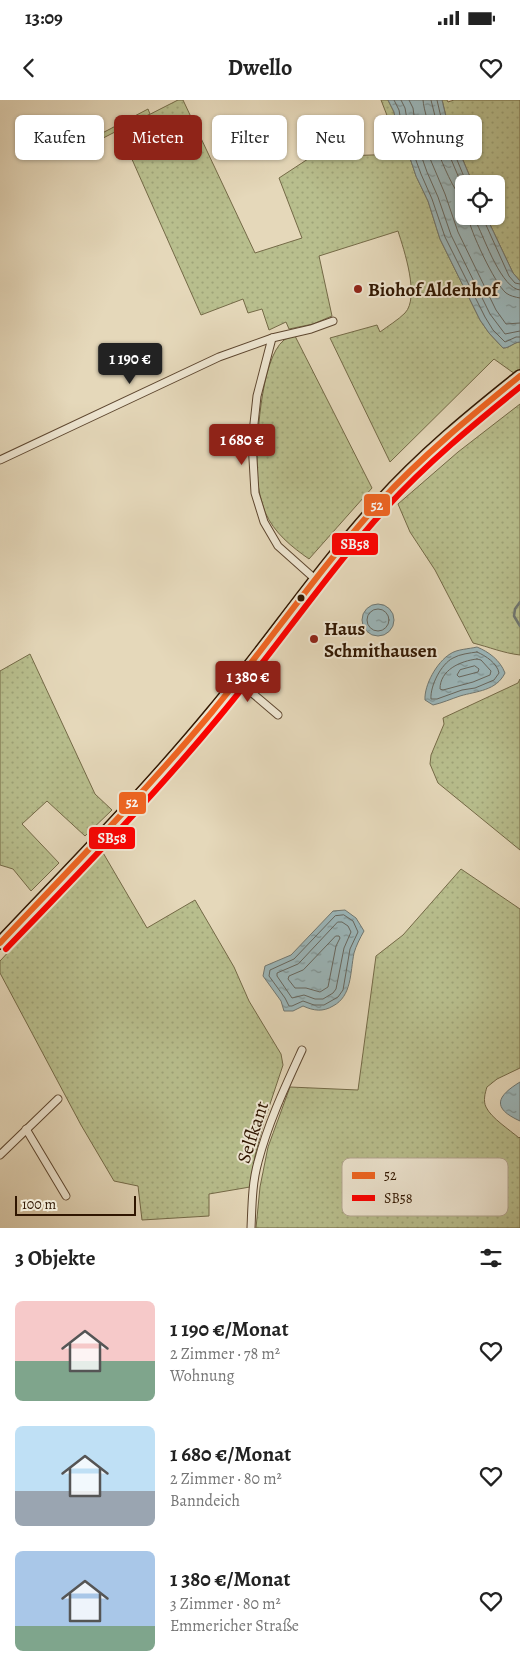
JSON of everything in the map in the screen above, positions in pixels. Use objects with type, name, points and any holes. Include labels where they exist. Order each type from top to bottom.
[{"type":"main road","points":[[0,943],[197,731],[235,678],[369,514],[412,469],[458,427],[520,376]]},
{"type":"street","points":[[0,460],[219,357],[272,338],[311,329],[333,321]]},
{"type":"street","points":[[272,338],[257,396],[252,442],[254,493],[264,522],[278,546],[315,580]]},
{"type":"street","points":[[235,678],[278,715]]},
{"type":"street","name":"Selfkant","points":[[250,1228],[257,1163],[271,1119],[302,1050]]},
{"type":"street","points":[[0,1155],[58,1099]]},
{"type":"street","points":[[26,1129],[66,1196]]},
{"type":"green space","points":[[178,100],[183,100],[190,115],[148,115]]},
{"type":"green space","points":[[381,100],[388,100],[395,115],[387,115]]},
{"type":"green space","points":[[442,100],[447,100],[448,102],[454,100],[520,100],[520,281],[513,273],[490,225],[505,225],[505,175],[469,175],[463,160],[482,160],[482,115],[446,115]]},
{"type":"green space","points":[[148,109],[150,114],[148,115],[137,115]]},
{"type":"green space","points":[[114,127],[114,132],[104,138],[104,132]]},
{"type":"green space","points":[[202,140],[255,253],[302,238],[279,178],[306,160],[364,160],[364,155],[374,155],[374,160],[411,160],[428,201],[440,239],[480,320],[503,348],[520,342],[520,370],[515,374],[494,359],[390,462],[330,338],[377,325],[380,332],[405,313],[409,306],[411,285],[407,261],[398,231],[319,256],[332,316],[313,324],[289,329],[286,322],[269,330],[262,309],[248,313],[243,299],[201,315],[132,160],[202,160]]},
{"type":"green space","points":[[295,336],[372,488],[309,559],[296,550],[273,527],[265,512],[257,476],[257,445],[265,383],[276,350],[284,340]]},
{"type":"green space","points":[[520,404],[520,655],[473,643],[435,570],[410,532],[398,504],[458,452]]},
{"type":"green space","points":[[30,654],[95,794],[112,810],[85,836],[47,801],[22,824],[59,863],[31,891],[13,869],[0,865],[0,671]]},
{"type":"green space","points":[[520,679],[520,850],[438,783],[430,764],[431,755],[444,724],[443,718],[518,683]]},
{"type":"green space","points":[[102,851],[147,928],[195,900],[234,967],[249,1001],[281,1054],[283,1065],[263,1125],[250,1187],[209,1194],[209,1216],[142,1220],[138,1186],[114,1181],[81,1125],[0,973],[0,961]]},
{"type":"green space","points":[[461,869],[520,909],[520,1068],[497,1079],[487,1087],[484,1100],[488,1111],[501,1124],[520,1137],[520,1228],[256,1228],[260,1187],[268,1147],[290,1087],[358,1090],[376,956],[403,935]]},
{"type":"water","points":[[388,100],[442,100],[446,115],[395,115]]},
{"type":"water","points":[[411,160],[463,160],[469,175],[455,175],[455,225],[490,225],[513,273],[520,281],[520,342],[503,348],[480,320],[440,239],[428,201]]},
{"type":"water","points":[[378,604],[390,608],[394,620],[390,632],[378,636],[366,632],[362,620],[366,608]]},
{"type":"water","points":[[477,647],[490,654],[500,664],[505,673],[501,679],[486,689],[433,705],[425,700],[429,681],[440,662],[456,651]]},
{"type":"water","points":[[345,910],[356,918],[364,931],[354,953],[349,983],[344,996],[333,1006],[322,1010],[303,1006],[293,1011],[284,1011],[281,1001],[263,976],[265,966],[291,955],[333,911]]},
{"type":"water","points":[[520,1082],[520,1121],[501,1107],[501,1102],[506,1092]]},
{"type":"waterway","points":[[520,602],[515,609],[514,616],[520,626]]},
{"type":"transit line","name":"52","points":[[0,943],[187,742],[315,580],[379,503],[465,421],[520,376]]},
{"type":"transit line","name":"SB58","points":[[6,949],[115,835],[194,747],[343,559],[386,508],[434,460],[520,387]]},
{"type":"place","name":"Biohof Aldenhof","points":[[358,289]]},
{"type":"place","name":"Haus Schmithausen","points":[[314,639]]}]
